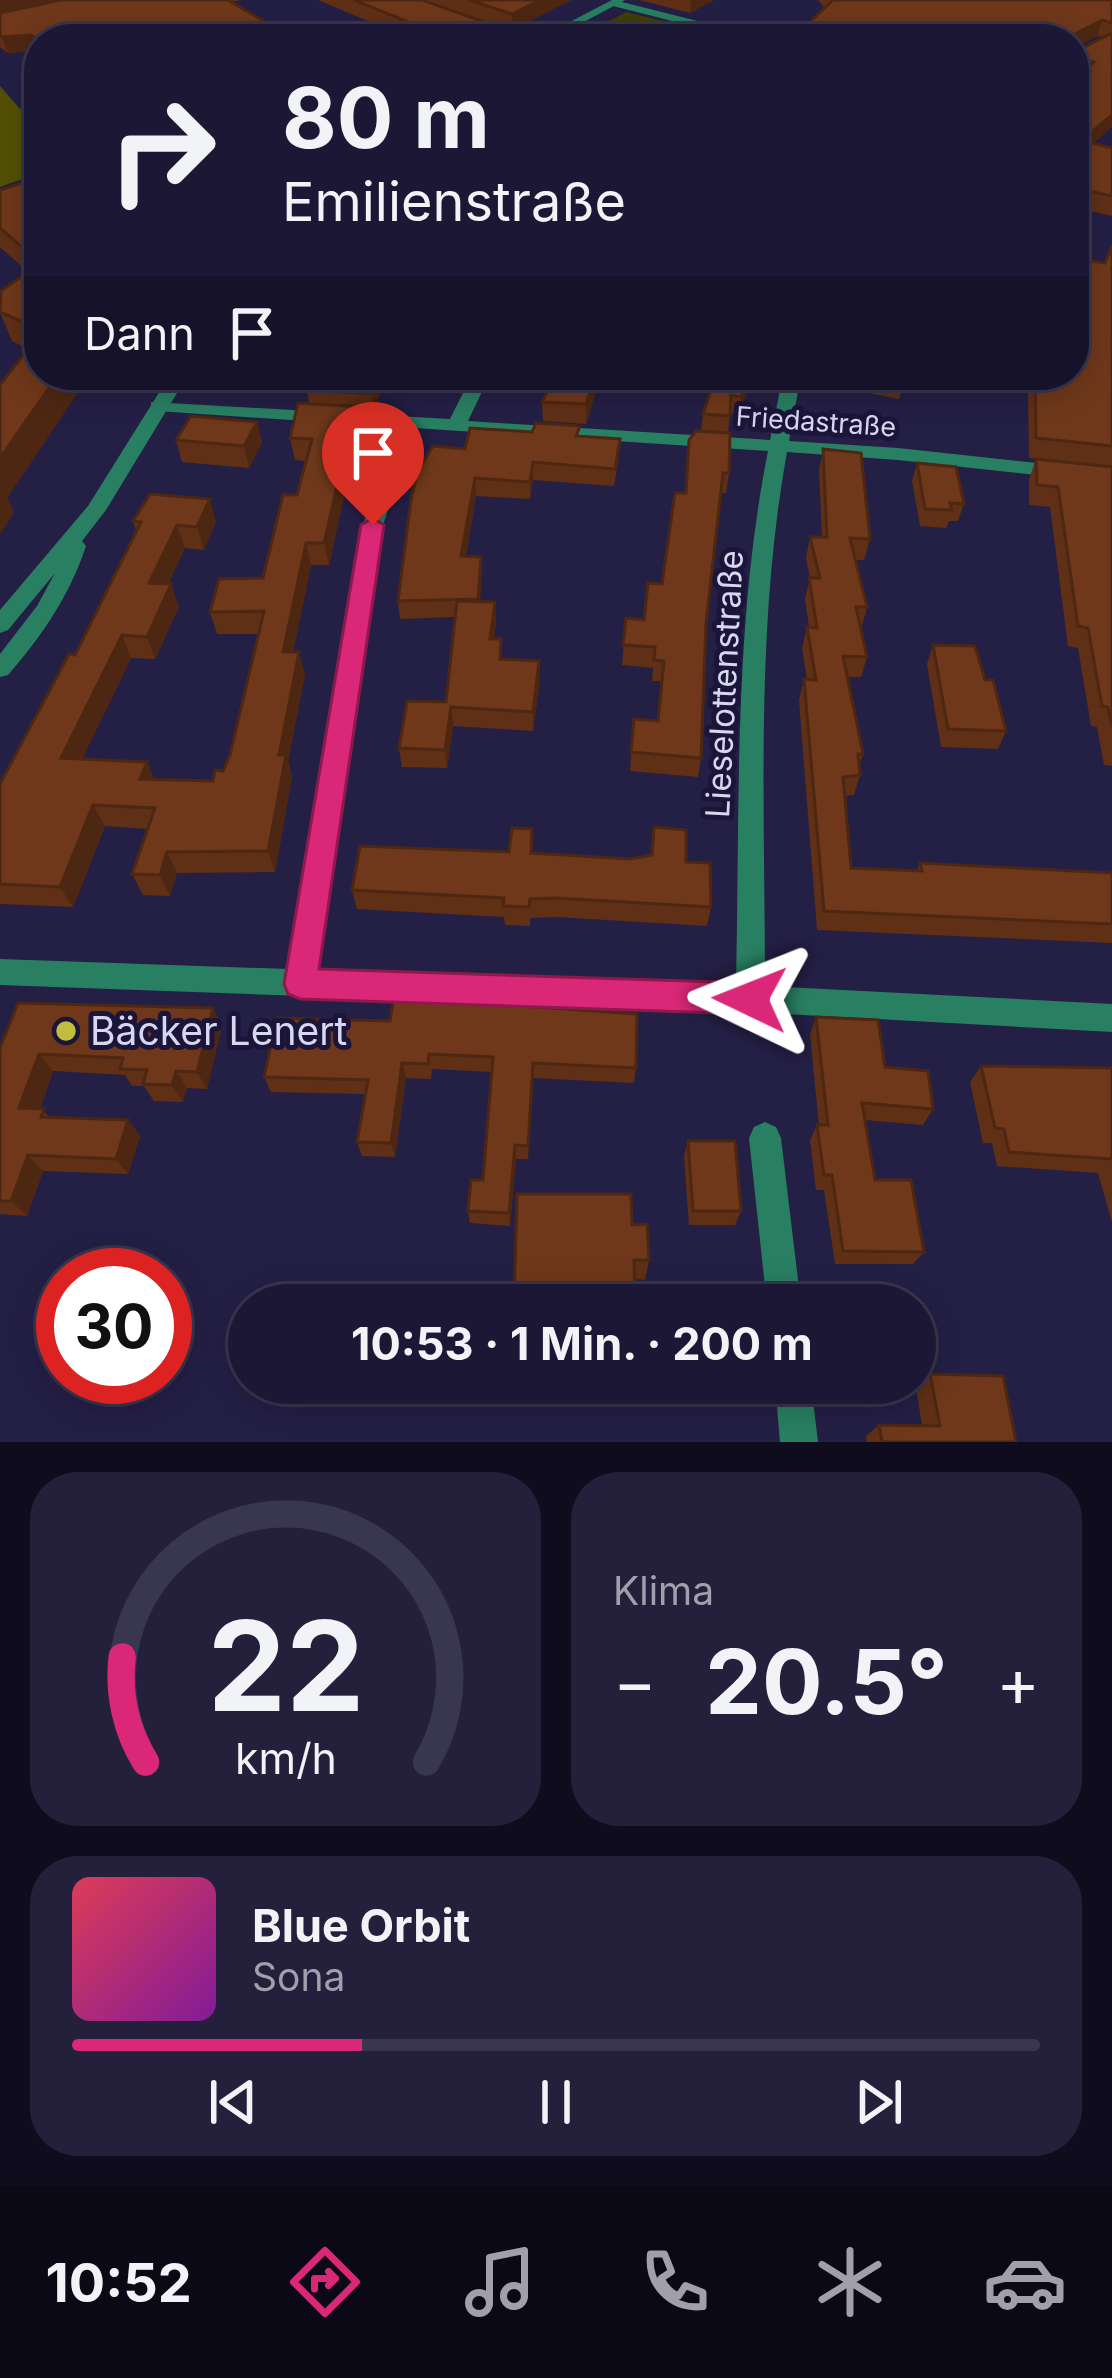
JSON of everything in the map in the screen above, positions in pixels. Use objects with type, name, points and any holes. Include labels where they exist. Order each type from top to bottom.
[{"type":"street","points":[[572,24],[616,1],[701,24]]},
{"type":"street","points":[[456,20],[469,24]]},
{"type":"street","points":[[0,626],[83,526],[168,390]]},
{"type":"street","points":[[456,426],[474,390]]},
{"type":"street","name":"Lieselottenstraße","points":[[750,999],[755,641],[761,556],[790,390]]},
{"type":"street","name":"Friedastraße","points":[[157,406],[919,456],[1112,477]]},
{"type":"street","points":[[300,984],[373,525],[407,423]]},
{"type":"street","points":[[0,669],[40,622],[66,579],[83,526]]},
{"type":"street","points":[[0,972],[750,999],[1112,1018]]},
{"type":"street","points":[[765,1138],[782,1284]]},
{"type":"street","points":[[795,1404],[800,1442]]},
{"type":"shaded area","points":[[626,12],[676,24],[604,24]]},
{"type":"shaded area","points":[[0,86],[24,113],[24,178],[0,187]]},
{"type":"building","points":[[61,0],[228,0],[269,24],[24,24],[24,35],[2,37],[0,13]]},
{"type":"building","points":[[354,0],[422,0],[490,24],[413,24]]},
{"type":"building","points":[[469,0],[540,0],[512,14]]},
{"type":"building","points":[[833,0],[1112,0],[1112,23],[1102,20],[1089,27],[810,22]]},
{"type":"building","points":[[1112,33],[1112,115],[1089,134],[1089,66],[1094,62],[1089,61],[1089,44]]},
{"type":"building","points":[[1089,142],[1112,148],[1112,196],[1089,191]]},
{"type":"building","points":[[24,183],[24,249],[0,228],[0,190]]},
{"type":"building","points":[[1112,246],[1112,446],[1036,438],[1035,390],[1089,390],[1089,260],[1105,263]]},
{"type":"building","points":[[24,275],[24,322],[0,312],[1,291]]},
{"type":"building","points":[[24,354],[24,390],[48,390],[0,458],[0,385]]},
{"type":"building","points":[[307,390],[373,390],[372,394]]},
{"type":"building","points":[[548,390],[591,390],[586,404],[542,402]]},
{"type":"building","points":[[711,390],[744,390],[741,397],[731,395],[730,416],[703,414]]},
{"type":"building","points":[[298,403],[363,407],[361,414],[366,415],[354,443],[347,442],[324,543],[306,543],[283,652],[299,652],[279,755],[286,755],[268,851],[167,852],[160,875],[132,874],[155,808],[93,805],[60,887],[0,884],[0,784],[69,654],[75,655],[141,522],[133,521],[150,494],[210,499],[197,527],[177,525],[149,583],[171,584],[147,637],[122,635],[61,758],[147,762],[140,779],[213,781],[215,770],[223,771],[264,611],[210,612],[219,579],[263,578],[283,495],[297,495],[312,439],[290,438]]},
{"type":"building","points":[[191,416],[257,422],[244,446],[176,440]]},
{"type":"building","points":[[536,423],[580,426],[576,436],[620,439],[615,469],[533,462],[530,482],[475,478],[461,556],[481,557],[478,599],[398,601],[411,500],[418,470],[433,446],[465,449],[470,428],[532,432]]},
{"type":"building","points":[[696,431],[730,433],[729,473],[723,473],[706,623],[701,758],[631,752],[634,719],[658,721],[664,661],[654,660],[655,647],[623,645],[626,618],[644,620],[648,583],[662,584],[675,493],[686,493],[689,440]]},
{"type":"building","points":[[823,449],[861,453],[870,539],[850,538],[867,607],[856,607],[867,657],[843,656],[863,754],[858,754],[860,775],[843,777],[851,868],[922,871],[920,863],[1112,873],[1112,924],[824,911],[804,679],[816,680],[807,627],[817,628],[809,578],[820,578],[810,537],[827,537]]},
{"type":"building","points":[[1036,459],[1112,467],[1112,727],[1108,707],[1102,706],[1088,628],[1078,626],[1058,487],[1037,485]]},
{"type":"building","points":[[917,463],[956,467],[964,504],[950,503],[952,510],[925,509]]},
{"type":"building","points":[[457,601],[495,602],[490,639],[501,639],[500,659],[539,661],[533,712],[451,707],[445,750],[399,748],[407,701],[446,702]]},
{"type":"building","points":[[933,645],[975,646],[985,680],[993,680],[1006,731],[948,729]]},
{"type":"building","points":[[654,827],[686,830],[686,862],[710,863],[711,907],[556,898],[530,899],[529,907],[503,906],[504,898],[352,890],[360,846],[509,852],[512,828],[532,829],[531,853],[630,859],[652,855]]},
{"type":"building","points":[[394,997],[637,1014],[636,1068],[533,1063],[528,1146],[515,1145],[509,1213],[468,1211],[471,1180],[483,1180],[493,1057],[429,1054],[428,1064],[402,1063],[391,1143],[357,1142],[368,1080],[264,1077],[277,1018],[390,1021]]},
{"type":"building","points":[[18,1003],[213,1008],[197,1072],[176,1071],[172,1085],[143,1084],[147,1070],[120,1069],[123,1058],[39,1054],[19,1108],[44,1109],[41,1117],[128,1120],[116,1159],[28,1155],[11,1201],[0,1201],[0,1048]]},
{"type":"building","points":[[816,1017],[878,1020],[885,1067],[928,1071],[933,1109],[862,1103],[875,1180],[911,1180],[924,1252],[843,1251],[832,1175],[824,1175],[817,1125],[828,1125]]},
{"type":"building","points":[[981,1066],[1112,1068],[1112,1159],[1009,1152],[1004,1129],[995,1128]]},
{"type":"building","points":[[688,1141],[735,1141],[741,1211],[693,1211]]},
{"type":"building","points":[[517,1194],[631,1194],[632,1225],[647,1224],[649,1260],[634,1260],[635,1284],[514,1284]]},
{"type":"building","points":[[936,1374],[1003,1376],[1016,1442],[882,1442],[879,1425],[940,1426]]},
{"type":"place","name":"Bäcker Lenert","points":[[66,1031]]},
{"type":"route","points":[[373,525],[300,984],[750,999]]}]
